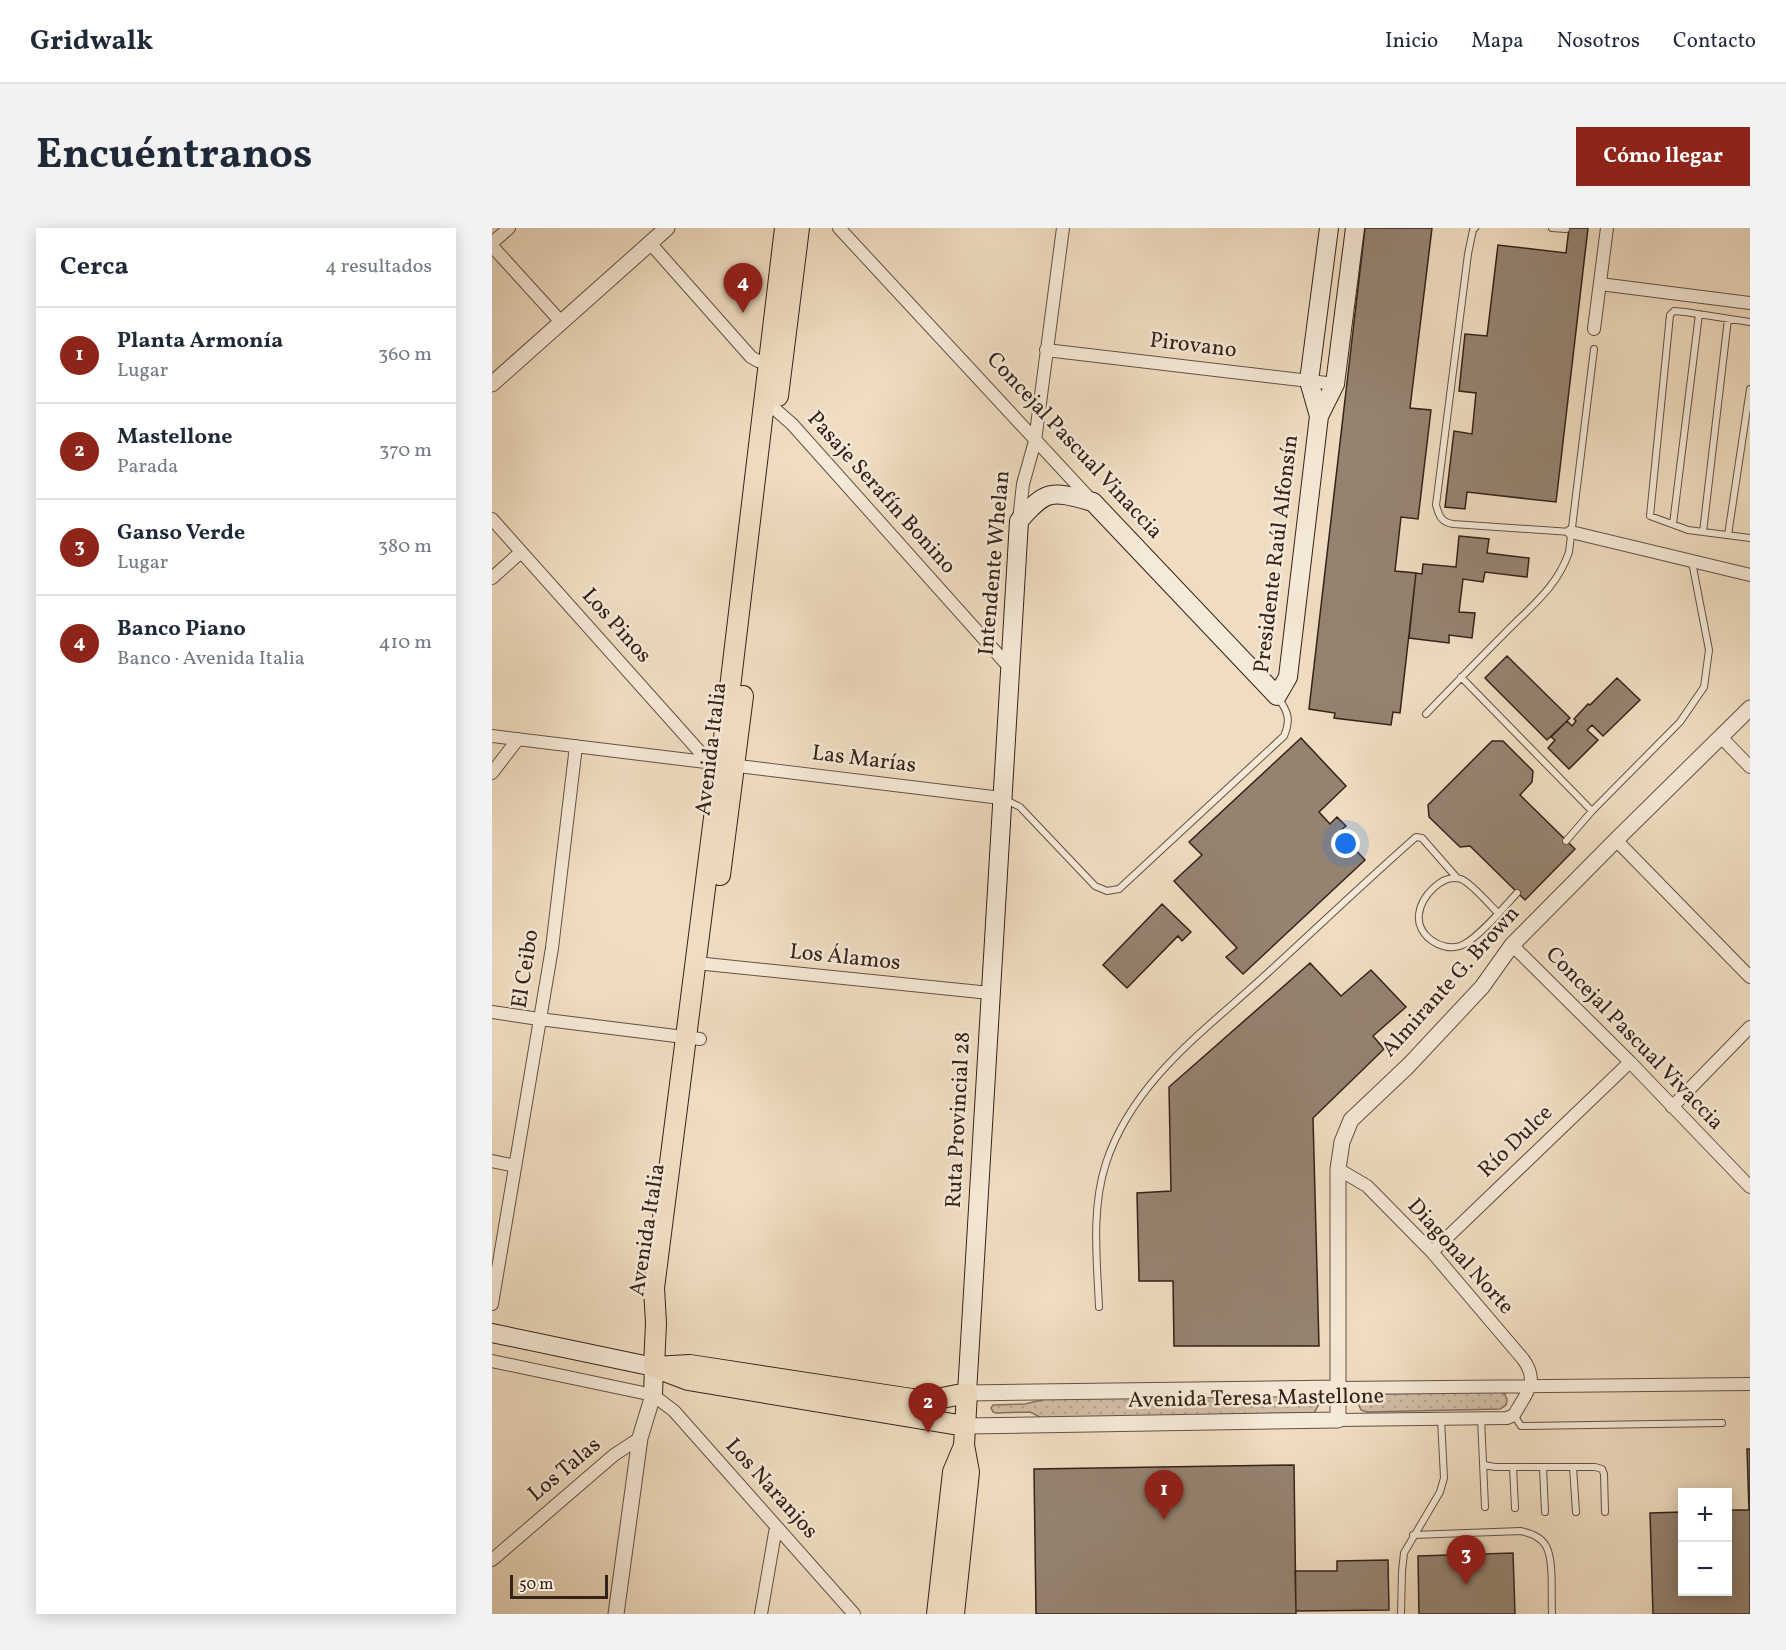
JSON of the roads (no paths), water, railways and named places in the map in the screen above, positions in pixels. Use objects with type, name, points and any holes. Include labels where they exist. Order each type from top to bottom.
[{"type":"main road","name":"Avenida Italia","points":[[654,1366],[656,1323],[666,1292],[702,964],[721,763],[775,366],[785,228]]},
{"type":"main road","name":"Avenida Italia","points":[[775,366],[799,228]]},
{"type":"main road","name":"Presidente Raúl Alfonsín","points":[[1319,416],[1310,381],[1329,228]]},
{"type":"main road","name":"Presidente Raúl Alfonsín","points":[[1277,696],[1288,677],[1319,416],[1335,384],[1355,228]]},
{"type":"main road","points":[[1019,521],[1036,502],[1046,496],[1058,494],[1093,502]]},
{"type":"main road","name":"Concejal Pascual Vinaccia","points":[[1093,502],[1277,696]]},
{"type":"main road","name":"Intendente Whelan","points":[[1001,798],[1019,521]]},
{"type":"main road","name":"Ruta Provincial 28","points":[[964,1436],[1001,798]]},
{"type":"main road","points":[[492,1333],[654,1366],[688,1380],[964,1436]]},
{"type":"main road","points":[[654,1366],[690,1365],[912,1399],[937,1399],[967,1393]]},
{"type":"main road","points":[[653,1395],[654,1366]]},
{"type":"main road","points":[[937,1614],[953,1472],[964,1436]]},
{"type":"main road","points":[[954,1614],[969,1472],[964,1436]]},
{"type":"street","points":[[509,228],[492,244],[562,323]]},
{"type":"street","points":[[492,384],[668,228]]},
{"type":"street","name":"Concejal Pascual Vinaccia","points":[[839,228],[1093,502]]},
{"type":"street","name":"Intendente Whelan","points":[[1019,521],[1023,484],[1035,441],[1063,228]]},
{"type":"street","points":[[1594,329],[1607,228]]},
{"type":"street","points":[[650,243],[751,357],[775,366]]},
{"type":"street","points":[[1600,284],[1750,303]]},
{"type":"street","name":"Pirovano","points":[[1046,350],[1335,384]]},
{"type":"street","name":"Pasaje Serafín Bonino","points":[[770,409],[792,424],[1010,669]]},
{"type":"street","name":"Los Pinos","points":[[492,519],[721,763]]},
{"type":"street","points":[[1571,532],[1750,575]]},
{"type":"street","points":[[492,578],[521,552]]},
{"type":"street","name":"Almirante G. Brown","points":[[1338,1420],[1338,1169],[1342,1142],[1351,1120],[1409,1065],[1482,987],[1512,945],[1750,708]]},
{"type":"street","name":"Las Marías","points":[[492,736],[1001,798]]},
{"type":"street","points":[[1721,737],[1750,767]]},
{"type":"street","points":[[492,773],[518,739]]},
{"type":"street","name":"El Ceibo","points":[[492,1304],[552,948],[576,746]]},
{"type":"street","points":[[1616,840],[1750,977]]},
{"type":"street","name":"Concejal Pascual Vivaccia","points":[[1512,945],[1630,1062],[1750,1188]]},
{"type":"street","name":"Los Álamos","points":[[702,964],[990,993]]},
{"type":"street","points":[[492,1012],[694,1039]]},
{"type":"street","points":[[1672,1107],[1750,1027]]},
{"type":"street","name":"Río Dulce","points":[[1432,1252],[1630,1062]]},
{"type":"street","points":[[492,1161],[515,1166]]},
{"type":"street","name":"Diagonal Norte","points":[[1338,1169],[1367,1186],[1432,1252],[1523,1359],[1531,1370],[1530,1386]]},
{"type":"street","points":[[492,1361],[653,1395],[640,1438],[616,1614]]},
{"type":"street","name":"Avenida Teresa Mastellone","points":[[967,1393],[1750,1384]]},
{"type":"street","points":[[1514,1415],[1530,1386]]},
{"type":"street","name":"Los Naranjos","points":[[653,1395],[674,1411],[854,1614]]},
{"type":"street","name":"Avenida Teresa Mastellone","points":[[964,1436],[1338,1420],[1507,1418],[1514,1415]]},
{"type":"street","name":"Los Talas","points":[[492,1560],[614,1455],[640,1438]]},
{"type":"street","points":[[761,1614],[776,1527]]},
{"type":"lane","points":[[1475,228],[1468,254],[1436,505],[1439,516],[1445,522],[1453,524],[1571,532]]},
{"type":"lane","points":[[1551,228],[1566,229]]},
{"type":"lane","points":[[1750,322],[1674,311],[1670,315],[1650,516],[1688,530],[1750,538]]},
{"type":"lane","points":[[1673,524],[1699,314]]},
{"type":"lane","points":[[1704,532],[1728,318]]},
{"type":"lane","points":[[1426,714],[1544,596],[1566,561],[1594,349]]},
{"type":"lane","points":[[1728,535],[1750,389]]},
{"type":"lane","points":[[1741,447],[1750,448]]},
{"type":"lane","points":[[1566,841],[1592,811],[1680,722],[1704,687],[1709,650],[1691,561]]},
{"type":"lane","points":[[1461,677],[1592,811]]},
{"type":"lane","points":[[1001,798],[1020,807],[1095,886],[1107,891],[1119,889],[1284,736],[1289,724],[1286,709],[1277,696]]},
{"type":"lane","points":[[1099,1308],[1097,1251],[1099,1193],[1107,1162],[1123,1125],[1146,1088],[1201,1032],[1270,972],[1416,837],[1422,838],[1457,879]]},
{"type":"lane","points":[[1498,913],[1463,879],[1452,878],[1442,882],[1427,895],[1419,915],[1421,927],[1434,943],[1460,946],[1474,937],[1498,913],[1517,893]]},
{"type":"lane","points":[[1514,1415],[1521,1426],[1722,1423]]},
{"type":"lane","points":[[1401,1614],[1404,1553],[1440,1492],[1444,1478],[1441,1418]]},
{"type":"lane","points":[[1481,1418],[1485,1507]]},
{"type":"lane","points":[[1484,1465],[1602,1469],[1605,1512]]},
{"type":"lane","points":[[1513,1467],[1515,1508]]},
{"type":"lane","points":[[1543,1467],[1545,1512]]},
{"type":"lane","points":[[1573,1467],[1576,1512]]},
{"type":"lane","points":[[1413,1535],[1521,1531],[1534,1534],[1545,1544],[1549,1554],[1552,1614]]},
{"type":"place","name":"Banco Piano","points":[[743,313]]},
{"type":"place","name":"Mastellone","points":[[928,1433]]},
{"type":"place","name":"Planta Armonía","points":[[1164,1520]]},
{"type":"place","name":"Ganso Verde","points":[[1466,1585]]}]
